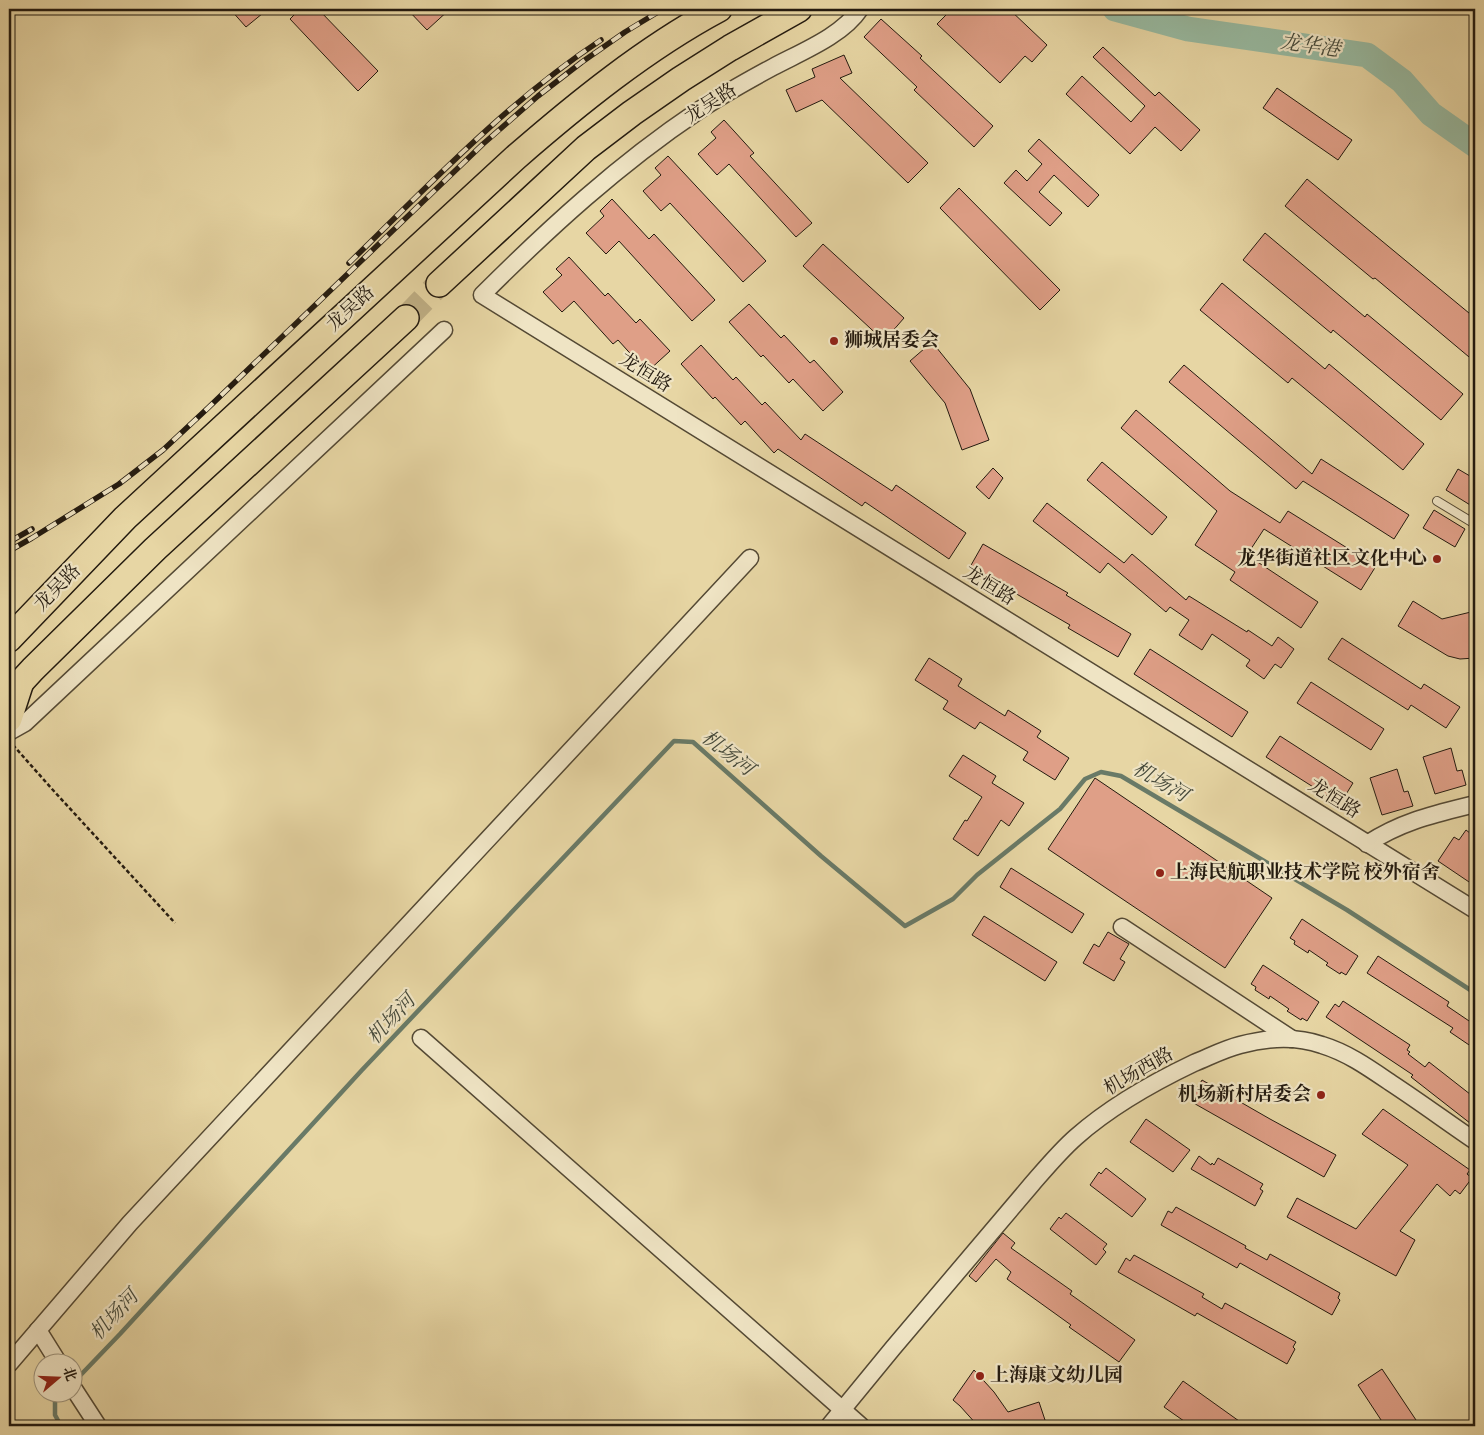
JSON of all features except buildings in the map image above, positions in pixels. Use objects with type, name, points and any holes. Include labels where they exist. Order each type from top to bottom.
[{"type":"main road","name":"龙吴路","points":[[9,640],[125,518],[514,158],[561,117],[609,81],[658,46],[719,9]]},
{"type":"main road","name":"龙吴路","points":[[439,284],[586,148],[632,112],[680,78],[799,9]]},
{"type":"main road","name":"龙吴路","points":[[15,688],[156,549],[406,318]]},
{"type":"main road","points":[[9,719],[15,688]]},
{"type":"street","name":"龙吴路","points":[[482,295],[576,206],[651,144],[698,111],[747,81],[834,34],[847,24],[860,9]]},
{"type":"street","name":"龙恒路","points":[[482,295],[1475,910]]},
{"type":"street","points":[[9,732],[25,723],[444,330]]},
{"type":"street","points":[[9,1364],[130,1223],[750,558]]},
{"type":"street","points":[[1367,844],[1382,834],[1417,819],[1475,804]]},
{"type":"street","points":[[1122,927],[1292,1039]]},
{"type":"street","points":[[421,1038],[861,1426]]},
{"type":"street","name":"机场西路","points":[[829,1426],[1051,1162],[1076,1137],[1103,1116],[1141,1091],[1213,1054],[1240,1045],[1268,1040],[1292,1039],[1320,1044],[1346,1054],[1404,1091],[1475,1141]]},
{"type":"street","points":[[38,1330],[52,1352]]},
{"type":"street","points":[[82,1402],[98,1426]]},
{"type":"lane","points":[[1437,501],[1475,524]]},
{"type":"path","points":[[9,740],[175,923]]},
{"type":"waterway","name":"龙华港","points":[[1115,9],[1188,29],[1367,55],[1402,81],[1431,114],[1475,145]]},
{"type":"waterway","name":"机场河","points":[[82,1374],[362,1070],[674,741],[693,742],[821,856],[905,926],[953,899],[977,875],[1060,809],[1085,779],[1101,772],[1121,776],[1347,910],[1475,993]]},
{"type":"waterway","name":"机场河","points":[[55,1402],[55,1415],[61,1426]]},
{"type":"tunnel","points":[[406,318],[439,284]]},
{"type":"railway","points":[[9,551],[119,484],[163,450],[483,144],[538,96],[582,62],[625,32],[663,9]]},
{"type":"railway","points":[[349,263],[501,117],[566,64],[601,40]]},
{"type":"railway","points":[[9,542],[32,529]]},
{"type":"place","name":"狮城居委会","points":[[834,341]]},
{"type":"place","name":"龙华街道社区文化中心","points":[[1437,559]]},
{"type":"place","name":"上海民航职业技术学院 校外宿舍","points":[[1160,873]]},
{"type":"place","name":"机场新村居委会","points":[[1321,1095]]},
{"type":"place","name":"上海康文幼儿园","points":[[980,1376]]}]
